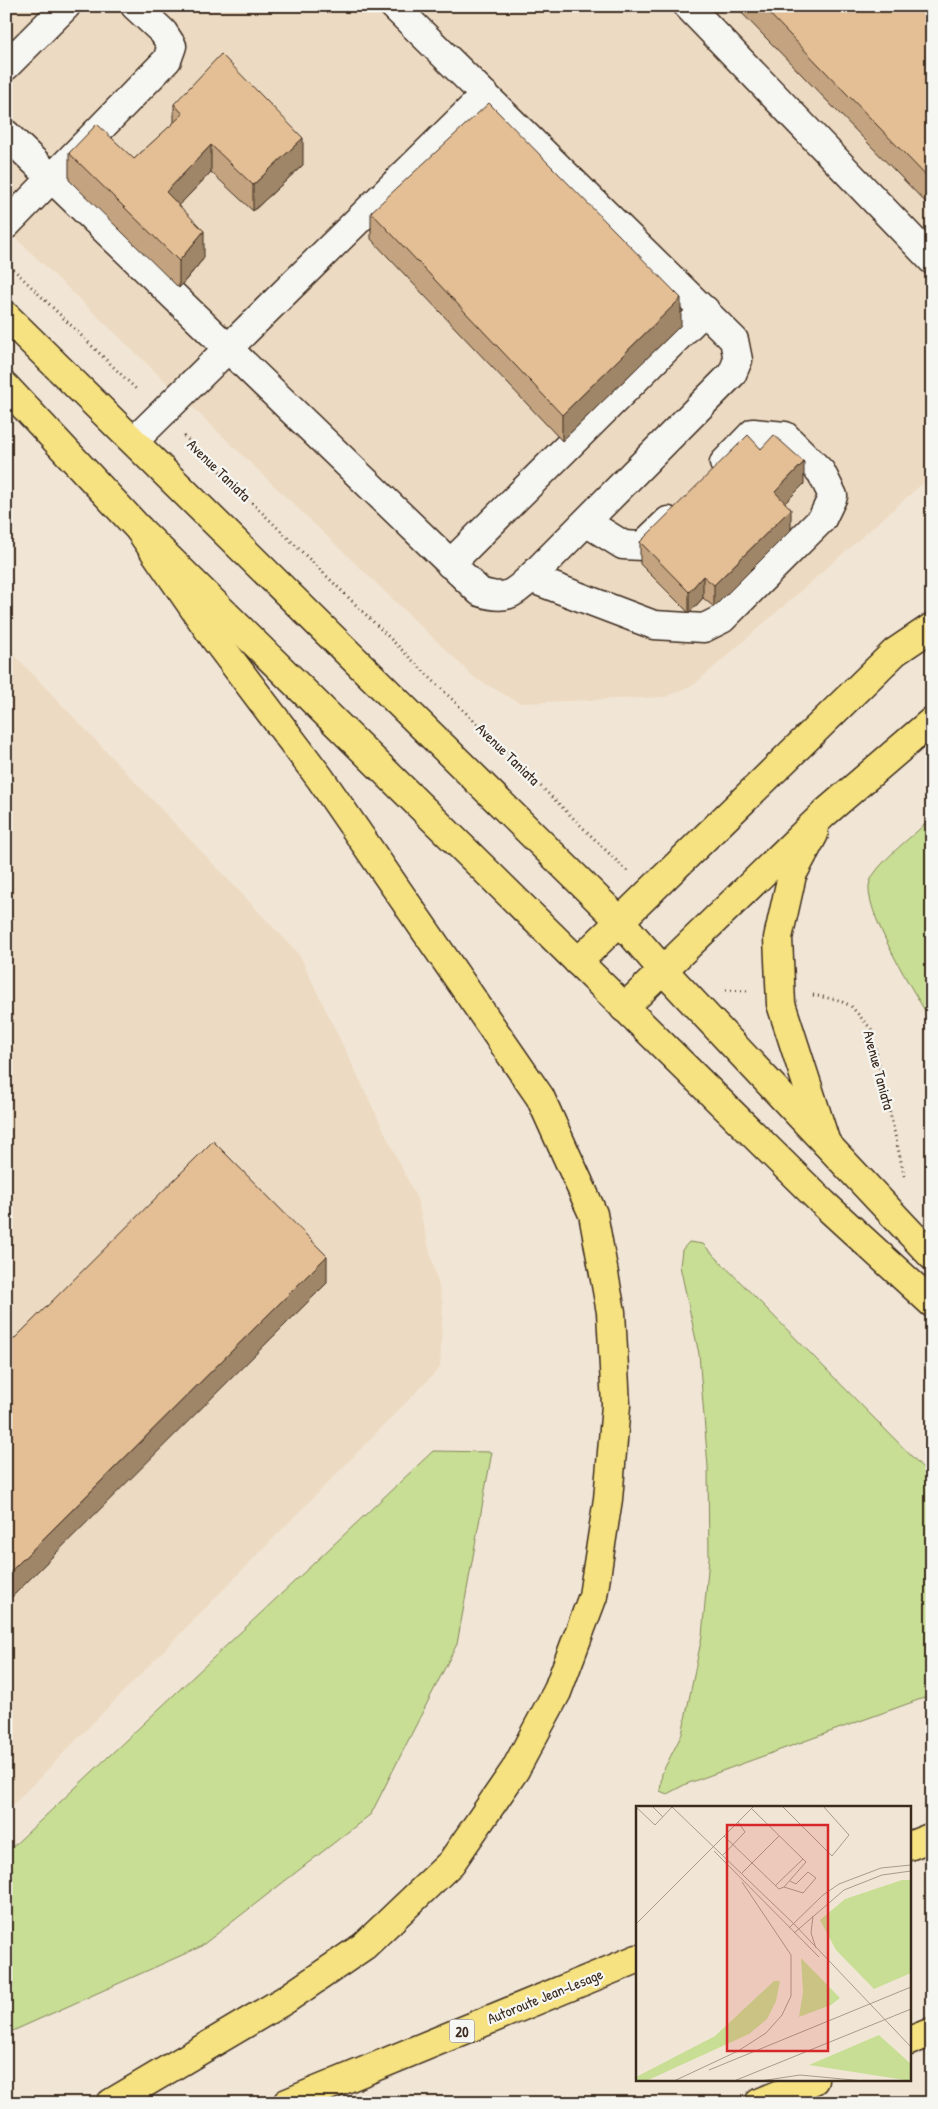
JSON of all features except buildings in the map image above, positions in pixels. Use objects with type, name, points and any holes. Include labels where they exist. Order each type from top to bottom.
[{"type":"main road","points":[[6,316],[621,922],[662,969],[932,1256]]},
{"type":"main road","points":[[6,387],[139,530],[824,1204],[932,1303]]},
{"type":"main road","points":[[111,2103],[285,2000],[364,1946],[451,1863],[515,1770],[557,1692],[593,1596],[608,1499],[616,1404],[611,1312],[593,1214],[540,1097],[320,778],[215,639],[139,530]]},
{"type":"main road","points":[[578,962],[895,652],[932,627]]},
{"type":"main road","points":[[624,1008],[662,969],[825,813],[932,721]]},
{"type":"main road","points":[[825,813],[792,875],[778,938],[781,1004],[826,1143]]},
{"type":"main road","points":[[910,1846],[932,1837]]},
{"type":"main road","name":"Autoroute Jean-Lesage","points":[[287,2103],[636,1959]]},
{"type":"main road","points":[[910,2041],[932,2032]]},
{"type":"main road","points":[[759,2103],[809,2082]]},
{"type":"street","points":[[6,66],[66,6]]},
{"type":"street","points":[[6,225],[167,60],[172,46],[163,32],[136,6]]},
{"type":"street","points":[[6,134],[450,564],[480,592],[497,598],[518,590],[732,374],[738,360],[734,340],[705,310],[394,6]]},
{"type":"street","points":[[688,6],[932,260]]},
{"type":"street","points":[[134,441],[485,95]]},
{"type":"street","points":[[450,564],[705,310]]},
{"type":"street","points":[[530,578],[654,625],[704,628],[722,619],[822,519],[833,496],[821,472],[785,436],[753,433],[707,481]]},
{"type":"street","points":[[586,522],[623,545],[642,546],[687,502]]},
{"type":"path","name":"Avenue Taniata","points":[[6,262],[650,893]]},
{"type":"path","name":"Avenue Taniata","points":[[717,989],[820,996],[838,1000],[851,1006],[871,1029],[906,1184]]},
{"type":"shaded area","points":[[6,6],[932,6],[932,479],[921,485],[695,684],[666,697],[520,703],[476,679],[6,229]]},
{"type":"shaded area","points":[[6,646],[299,954],[417,1199],[443,1303],[440,1368],[6,1812]]},
{"type":"green space","points":[[932,818],[932,1022],[881,930],[869,893],[870,881],[881,865]]},
{"type":"green space","points":[[689,1242],[703,1244],[932,1477],[932,1695],[686,1784],[667,1794],[660,1791],[662,1773],[682,1734],[702,1636],[709,1558],[708,1467],[699,1354],[680,1266],[682,1250]]},
{"type":"green space","points":[[433,1451],[492,1452],[457,1644],[371,1814],[200,1947],[6,2034],[6,1853]]}]
